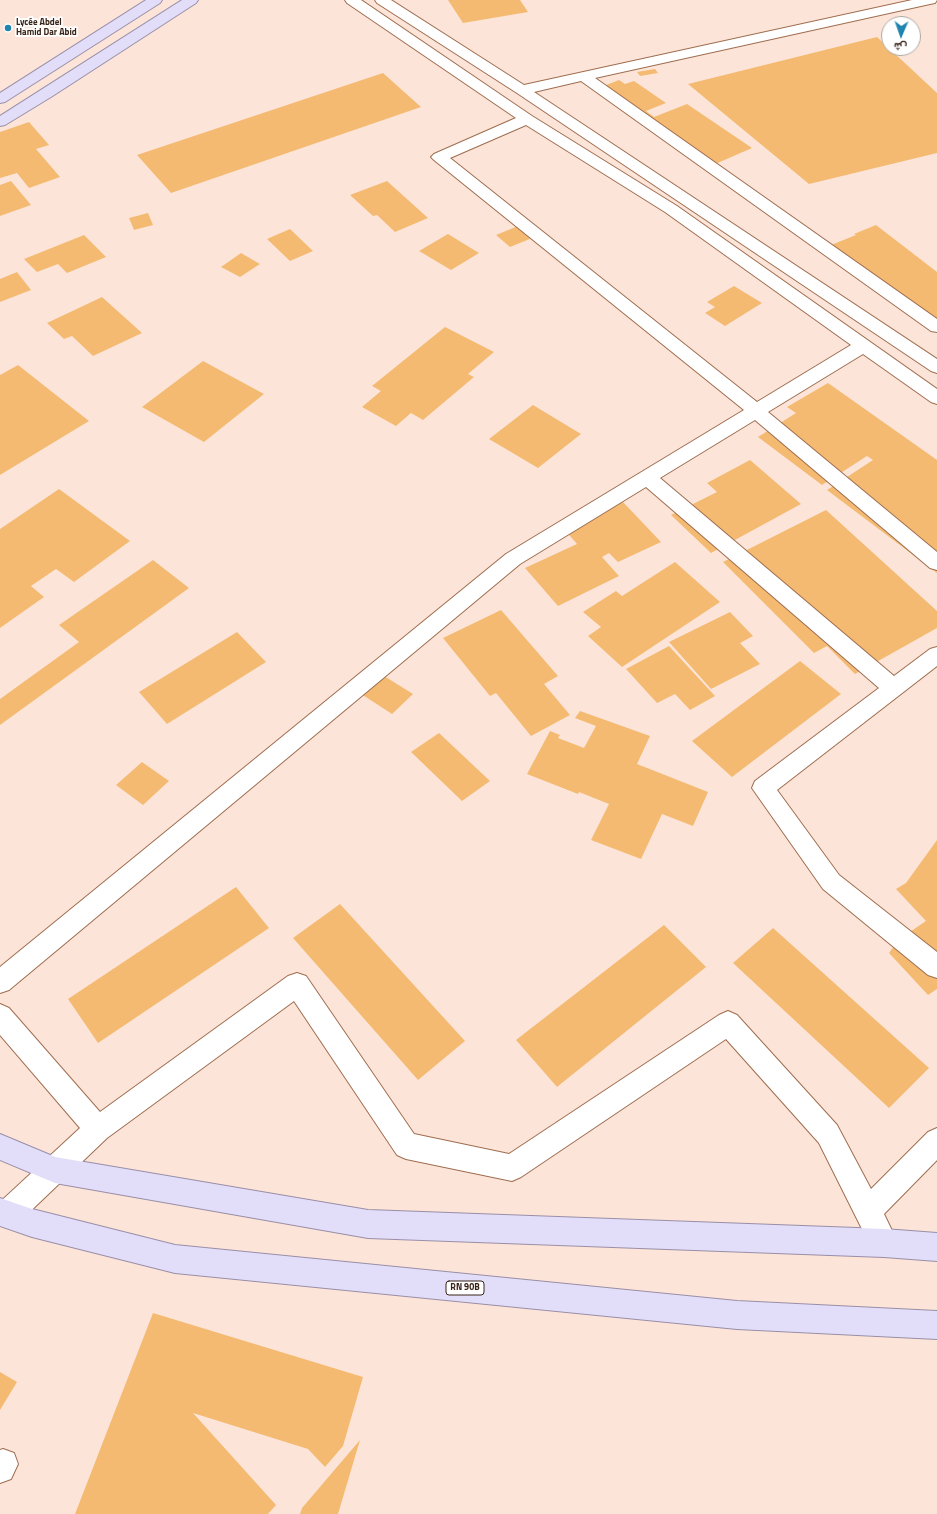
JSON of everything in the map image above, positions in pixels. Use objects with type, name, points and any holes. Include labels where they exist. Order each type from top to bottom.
[{"type":"main road","points":[[0,100],[155,0]]},
{"type":"main road","points":[[0,122],[191,0]]},
{"type":"main road","points":[[0,1147],[55,1170],[368,1224],[884,1243],[937,1247]]},
{"type":"main road","name":"RN 90B","points":[[4,1213],[32,1223],[175,1259],[738,1316],[937,1325]]},
{"type":"street","points":[[352,0],[527,119],[670,209],[937,398]]},
{"type":"street","points":[[382,0],[522,90],[937,368]]},
{"type":"street","points":[[522,90],[930,0]]},
{"type":"street","points":[[583,76],[937,327]]},
{"type":"street","points":[[527,119],[438,157],[756,411],[937,563]]},
{"type":"street","points":[[0,982],[513,559],[863,346]]},
{"type":"street","points":[[647,477],[894,688]]},
{"type":"street","points":[[937,655],[763,788],[831,882],[937,967]]},
{"type":"street","points":[[4,1213],[55,1170],[98,1129],[297,984],[406,1146],[512,1168],[728,1023],[828,1134],[884,1243]]},
{"type":"street","points":[[0,1016],[98,1129]]},
{"type":"street","points":[[868,1211],[937,1141]]},
{"type":"building","points":[[448,0],[520,0],[528,12],[463,23]]},
{"type":"building","points":[[877,37],[881,41],[881,56],[897,56],[937,93],[937,153],[809,184],[688,84]]},
{"type":"building","points":[[655,69],[658,73],[640,76],[637,72]]},
{"type":"building","points":[[383,73],[421,107],[171,193],[137,155]]},
{"type":"building","points":[[619,80],[625,84],[634,81],[666,103],[646,111],[654,117],[687,104],[752,148],[713,165],[601,87]]},
{"type":"building","points":[[29,122],[49,145],[36,149],[60,177],[29,188],[17,173],[0,178],[0,132]]},
{"type":"building","points":[[11,181],[31,205],[0,216],[0,185]]},
{"type":"building","points":[[387,181],[428,218],[395,232],[377,215],[373,216],[350,195]]},
{"type":"building","points":[[148,213],[153,225],[134,230],[129,218]]},
{"type":"building","points":[[523,224],[537,236],[510,247],[496,235]]},
{"type":"building","points":[[876,225],[937,272],[937,318],[923,325],[826,247]]},
{"type":"building","points":[[290,229],[313,251],[290,261],[267,239]]},
{"type":"building","points":[[448,234],[479,253],[451,270],[419,251]]},
{"type":"building","points":[[84,235],[106,257],[67,273],[58,264],[37,272],[24,259]]},
{"type":"building","points":[[241,253],[260,264],[240,277],[221,267]]},
{"type":"building","points":[[17,272],[31,290],[0,302],[0,279]]},
{"type":"building","points":[[734,286],[762,303],[725,326],[705,313],[715,307],[707,302]]},
{"type":"building","points":[[102,297],[142,333],[93,356],[72,336],[64,339],[47,323]]},
{"type":"building","points":[[445,327],[494,352],[468,374],[474,377],[423,420],[411,413],[396,426],[362,407],[381,391],[372,386]]},
{"type":"building","points":[[203,361],[264,394],[204,442],[142,407]]},
{"type":"building","points":[[18,365],[89,421],[0,475],[0,375]]},
{"type":"building","points":[[828,383],[937,460],[937,573],[827,490],[873,460],[867,456],[822,485],[758,437],[796,413],[787,407]]},
{"type":"building","points":[[533,405],[581,434],[538,468],[489,439]]},
{"type":"building","points":[[750,460],[801,504],[711,553],[671,515],[717,492],[707,483]]},
{"type":"building","points":[[59,489],[130,541],[74,582],[56,569],[31,586],[44,597],[0,628],[0,529]]},
{"type":"building","points":[[623,502],[661,542],[618,562],[609,553],[602,557],[619,576],[558,606],[525,568],[577,544],[564,529]]},
{"type":"building","points":[[826,510],[937,611],[937,628],[855,674],[827,646],[814,653],[723,562]]},
{"type":"building","points":[[153,560],[189,588],[0,725],[0,699],[79,642],[59,625]]},
{"type":"building","points":[[675,562],[720,602],[622,667],[588,636],[601,627],[583,612],[616,591],[622,596]]},
{"type":"building","points":[[501,610],[558,676],[544,684],[570,715],[531,736],[496,693],[490,696],[443,638]]},
{"type":"building","points":[[730,612],[753,636],[740,643],[760,664],[711,689],[669,642]]},
{"type":"building","points":[[237,632],[266,662],[167,724],[139,692]]},
{"type":"building","points":[[669,646],[715,696],[690,710],[675,694],[657,703],[626,669]]},
{"type":"building","points":[[800,661],[841,694],[732,777],[692,741]]},
{"type":"building","points":[[376,671],[413,694],[392,714],[355,690]]},
{"type":"building","points":[[580,711],[650,736],[637,764],[708,792],[693,826],[662,814],[641,859],[591,840],[609,804],[579,792],[578,794],[527,774],[550,731],[560,735],[558,738],[584,748],[596,726],[575,718]]},
{"type":"building","points":[[439,733],[490,781],[462,801],[411,752]]},
{"type":"building","points":[[142,762],[169,781],[143,805],[116,785]]},
{"type":"building","points":[[937,840],[937,989],[928,995],[889,953],[898,940],[926,921],[896,889],[906,883]]},
{"type":"building","points":[[236,887],[269,928],[98,1043],[68,999]]},
{"type":"building","points":[[340,904],[465,1041],[418,1080],[293,938]]},
{"type":"building","points":[[664,925],[706,967],[557,1087],[516,1040]]},
{"type":"building","points":[[773,928],[929,1068],[889,1108],[733,963]]},
{"type":"building","points":[[153,1313],[363,1377],[343,1446],[325,1467],[308,1449],[193,1413],[276,1505],[268,1514],[75,1514]]},
{"type":"building","points":[[0,1372],[17,1382],[0,1410]]},
{"type":"building","points":[[360,1440],[338,1514],[300,1514],[302,1508]]},
{"type":"place","name":"Lycée Abdel Hamid Dar Abid","points":[[8,28]]}]
